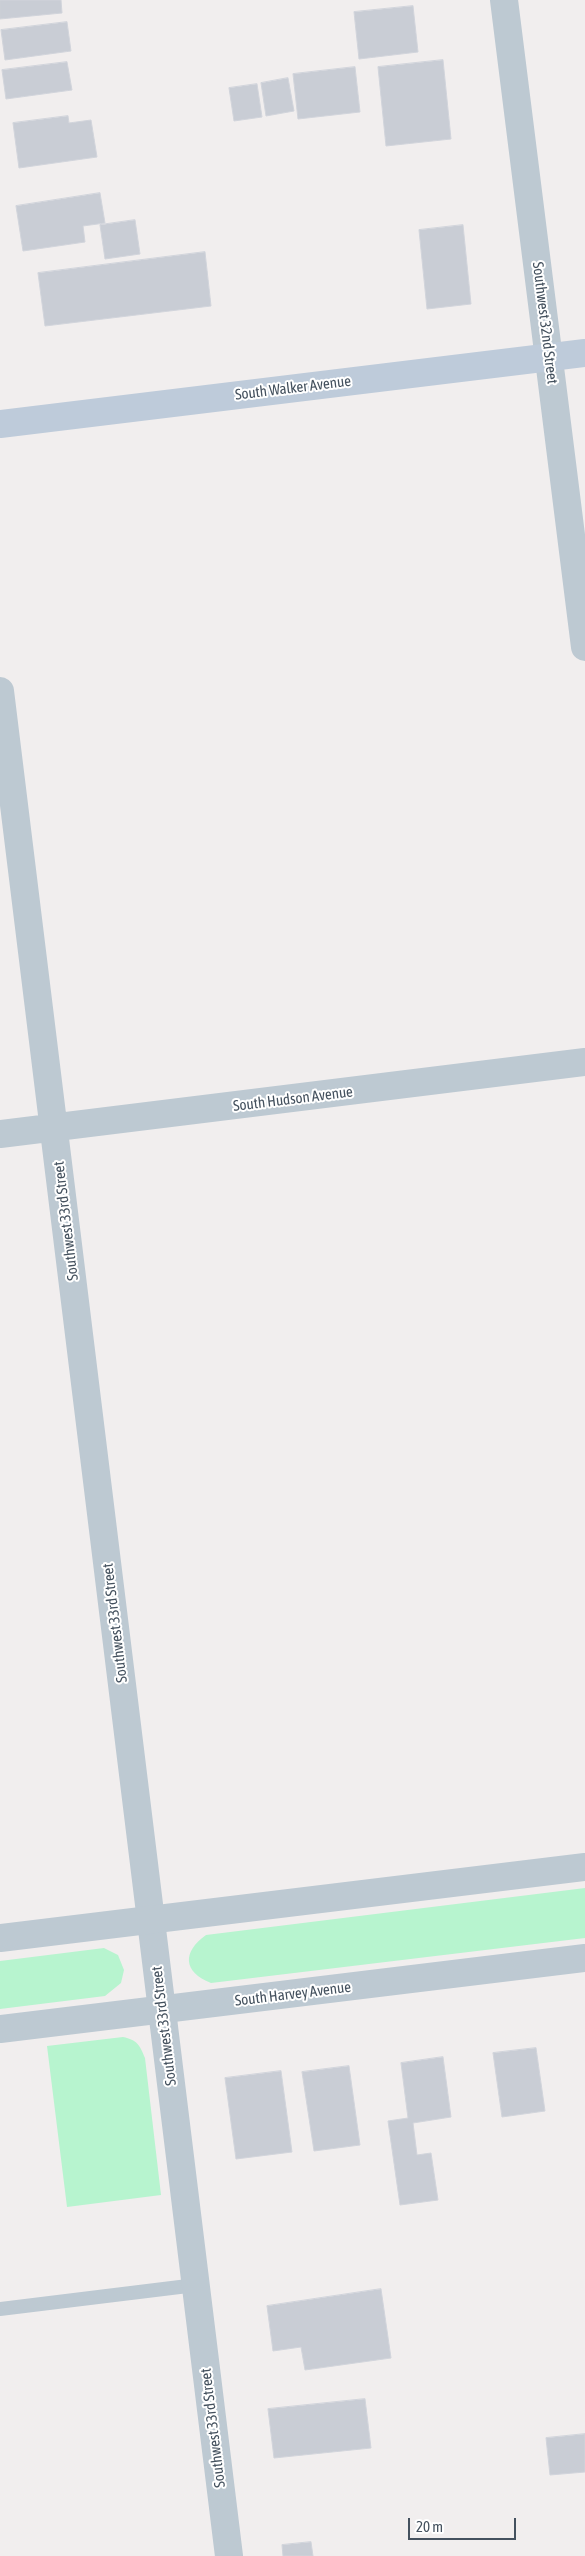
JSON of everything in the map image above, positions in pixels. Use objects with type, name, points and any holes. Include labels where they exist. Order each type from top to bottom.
[{"type":"main road","name":"South Walker Avenue","points":[[0,424],[585,353]]},
{"type":"street","name":"Southwest 32nd Street","points":[[504,0],[585,647]]},
{"type":"street","name":"Southwest 33rd Street","points":[[0,691],[229,2556]]},
{"type":"street","name":"South Hudson Avenue","points":[[0,1134],[55,1129],[585,1062]]},
{"type":"street","points":[[0,1938],[585,1867]]},
{"type":"street","name":"South Harvey Avenue","points":[[0,2029],[585,1958]]},
{"type":"lane","points":[[0,2309],[196,2285]]},
{"type":"green space","points":[[585,1888],[585,1938],[211,1983],[195,1973],[189,1961],[193,1948],[206,1935]]},
{"type":"green space","points":[[104,1948],[118,1955],[124,1970],[121,1983],[105,1996],[0,2009],[0,1961]]},
{"type":"green space","points":[[123,2037],[137,2044],[145,2058],[161,2195],[67,2207],[47,2046]]},
{"type":"building","points":[[0,0],[61,0],[62,13],[0,19]]},
{"type":"building","points":[[413,6],[418,52],[359,59],[354,12]]},
{"type":"building","points":[[67,22],[71,51],[5,60],[1,30]]},
{"type":"building","points":[[443,60],[451,139],[386,146],[378,67]]},
{"type":"building","points":[[67,62],[72,90],[6,99],[2,70]]},
{"type":"building","points":[[355,67],[360,112],[298,119],[293,74]]},
{"type":"building","points":[[288,78],[294,111],[266,116],[261,83]]},
{"type":"building","points":[[257,84],[262,117],[234,121],[229,88]]},
{"type":"building","points":[[68,116],[69,123],[91,120],[97,157],[19,168],[13,123]]},
{"type":"building","points":[[100,193],[105,223],[83,226],[85,242],[23,251],[16,206]]},
{"type":"building","points":[[135,220],[140,254],[105,259],[100,225]]},
{"type":"building","points":[[463,225],[471,304],[427,309],[419,230]]},
{"type":"building","points":[[205,252],[211,306],[45,326],[38,273]]},
{"type":"building","points":[[536,2048],[545,2111],[502,2117],[493,2053]]},
{"type":"building","points":[[443,2057],[451,2117],[413,2123],[417,2155],[431,2153],[438,2200],[400,2205],[388,2121],[408,2118],[401,2063]]},
{"type":"building","points":[[349,2066],[360,2145],[314,2151],[302,2072]]},
{"type":"building","points":[[281,2071],[292,2152],[236,2159],[225,2078]]},
{"type":"building","points":[[381,2289],[391,2358],[305,2370],[301,2347],[273,2351],[267,2306]]},
{"type":"building","points":[[365,2399],[371,2448],[274,2458],[268,2409]]},
{"type":"building","points":[[585,2434],[585,2472],[550,2475],[546,2438]]},
{"type":"building","points":[[311,2542],[313,2556],[283,2556],[282,2545]]}]
